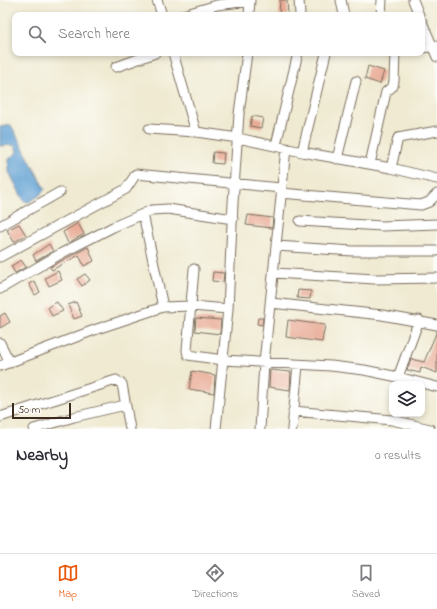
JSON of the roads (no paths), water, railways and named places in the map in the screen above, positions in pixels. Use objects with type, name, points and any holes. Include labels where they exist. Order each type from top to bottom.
[{"type":"street","points":[[157,0],[161,12]]},
{"type":"street","points":[[191,12],[218,2],[249,0],[249,12]]},
{"type":"street","points":[[299,0],[300,12]]},
{"type":"street","points":[[341,0],[343,12]]},
{"type":"street","points":[[381,12],[382,0]]},
{"type":"street","points":[[413,0],[418,12]]},
{"type":"street","points":[[425,28],[435,46],[437,56]]},
{"type":"street","points":[[425,48],[435,46]]},
{"type":"street","points":[[116,67],[147,56]]},
{"type":"street","points":[[174,56],[196,132]]},
{"type":"street","points":[[216,429],[228,309],[234,183],[247,56]]},
{"type":"street","points":[[276,145],[297,56]]},
{"type":"street","points":[[302,152],[325,56]]},
{"type":"street","points":[[370,164],[386,92],[393,86],[395,56]]},
{"type":"street","points":[[337,159],[356,81]]},
{"type":"street","points":[[149,130],[196,132],[238,138],[337,159],[391,168],[437,179]]},
{"type":"street","points":[[391,168],[398,138],[437,131]]},
{"type":"street","points":[[260,429],[264,363],[286,148]]},
{"type":"street","points":[[0,257],[126,188],[136,174],[234,183],[281,191],[422,205],[429,202],[437,194]]},
{"type":"street","points":[[0,226],[60,192]]},
{"type":"street","points":[[0,289],[62,253],[142,214],[158,208],[168,208],[233,219]]},
{"type":"street","points":[[142,214],[163,307]]},
{"type":"street","points":[[300,221],[382,226],[437,224]]},
{"type":"street","points":[[276,246],[353,251],[437,251]]},
{"type":"street","points":[[194,269],[187,350],[188,355],[223,360],[337,367],[398,377],[437,387]]},
{"type":"street","points":[[274,273],[375,279],[437,278]]},
{"type":"street","points":[[271,304],[419,320],[437,324]]},
{"type":"street","points":[[0,366],[97,329],[163,307],[191,306],[228,309]]},
{"type":"street","points":[[398,377],[419,320]]},
{"type":"street","points":[[0,343],[10,363]]},
{"type":"street","points":[[292,429],[298,365]]},
{"type":"street","points":[[0,416],[116,380],[122,384],[130,429]]},
{"type":"street","points":[[34,429],[74,417],[126,405]]},
{"type":"street","points":[[294,410],[392,420],[430,429]]},
{"type":"water","points":[[11,125],[45,189],[39,196],[29,202],[24,201],[9,172],[9,159],[17,152],[15,145],[0,146],[0,127]]}]
